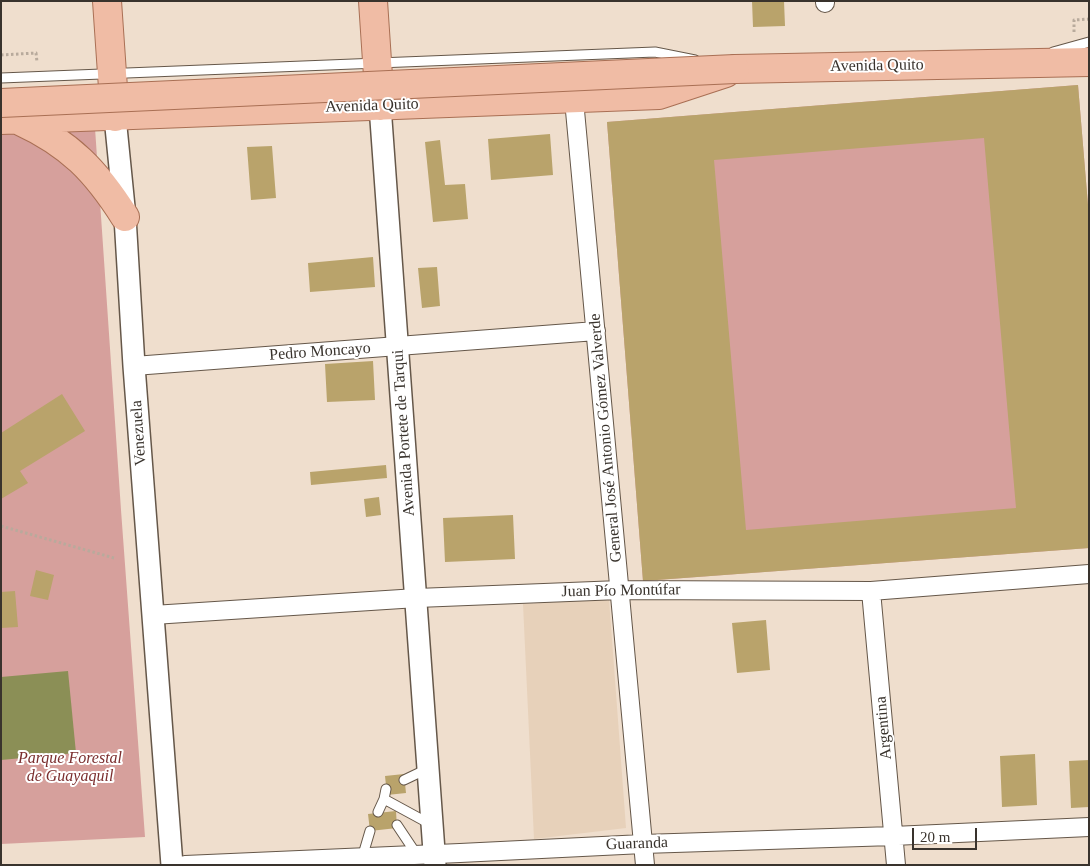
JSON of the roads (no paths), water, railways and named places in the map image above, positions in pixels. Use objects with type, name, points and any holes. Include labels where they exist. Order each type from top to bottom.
[{"type":"main road","name":"Venezuela","points":[[107,1],[116,117]]},
{"type":"main road","name":"Avenida Portete de Tarqui","points":[[373,1],[380,106]]},
{"type":"main road","name":"Avenida Quito","points":[[6,114],[737,69],[1089,62]]},
{"type":"main road","name":"Avenida Quito","points":[[6,114],[116,117],[659,96],[737,69]]},
{"type":"main road","points":[[6,114],[47,134],[74,154],[100,181],[125,217]]},
{"type":"street","name":"General José Antonio Gómez Valverde","points":[[574,100],[645,865]]},
{"type":"street","name":"Avenida Portete de Tarqui","points":[[380,106],[433,826],[429,858]]},
{"type":"street","name":"Venezuela","points":[[116,117],[125,217],[134,366],[172,865]]},
{"type":"street","name":"Pedro Moncayo","points":[[134,366],[596,331]]},
{"type":"street","name":"Juan Pío Montúfar","points":[[153,615],[417,598],[620,590],[871,591],[1089,574]]},
{"type":"street","name":"Argentina","points":[[871,591],[896,865]]},
{"type":"street","name":"Guaranda","points":[[186,865],[362,858],[429,858],[643,844],[1089,828]]},
{"type":"lane","name":"Avenida Quito","points":[[1014,63],[1089,42]]},
{"type":"lane","name":"Avenida Quito","points":[[1,78],[655,52],[737,69]]},
{"type":"lane","points":[[404,780],[428,768]]},
{"type":"lane","points":[[378,812],[384,800],[386,789]]},
{"type":"lane","points":[[384,800],[433,826]]},
{"type":"lane","points":[[397,825],[429,858]]},
{"type":"lane","points":[[362,858],[370,831]]},
{"type":"park label","name":"Parque Forestal de Guayaquil","points":[[70,768]]}]
